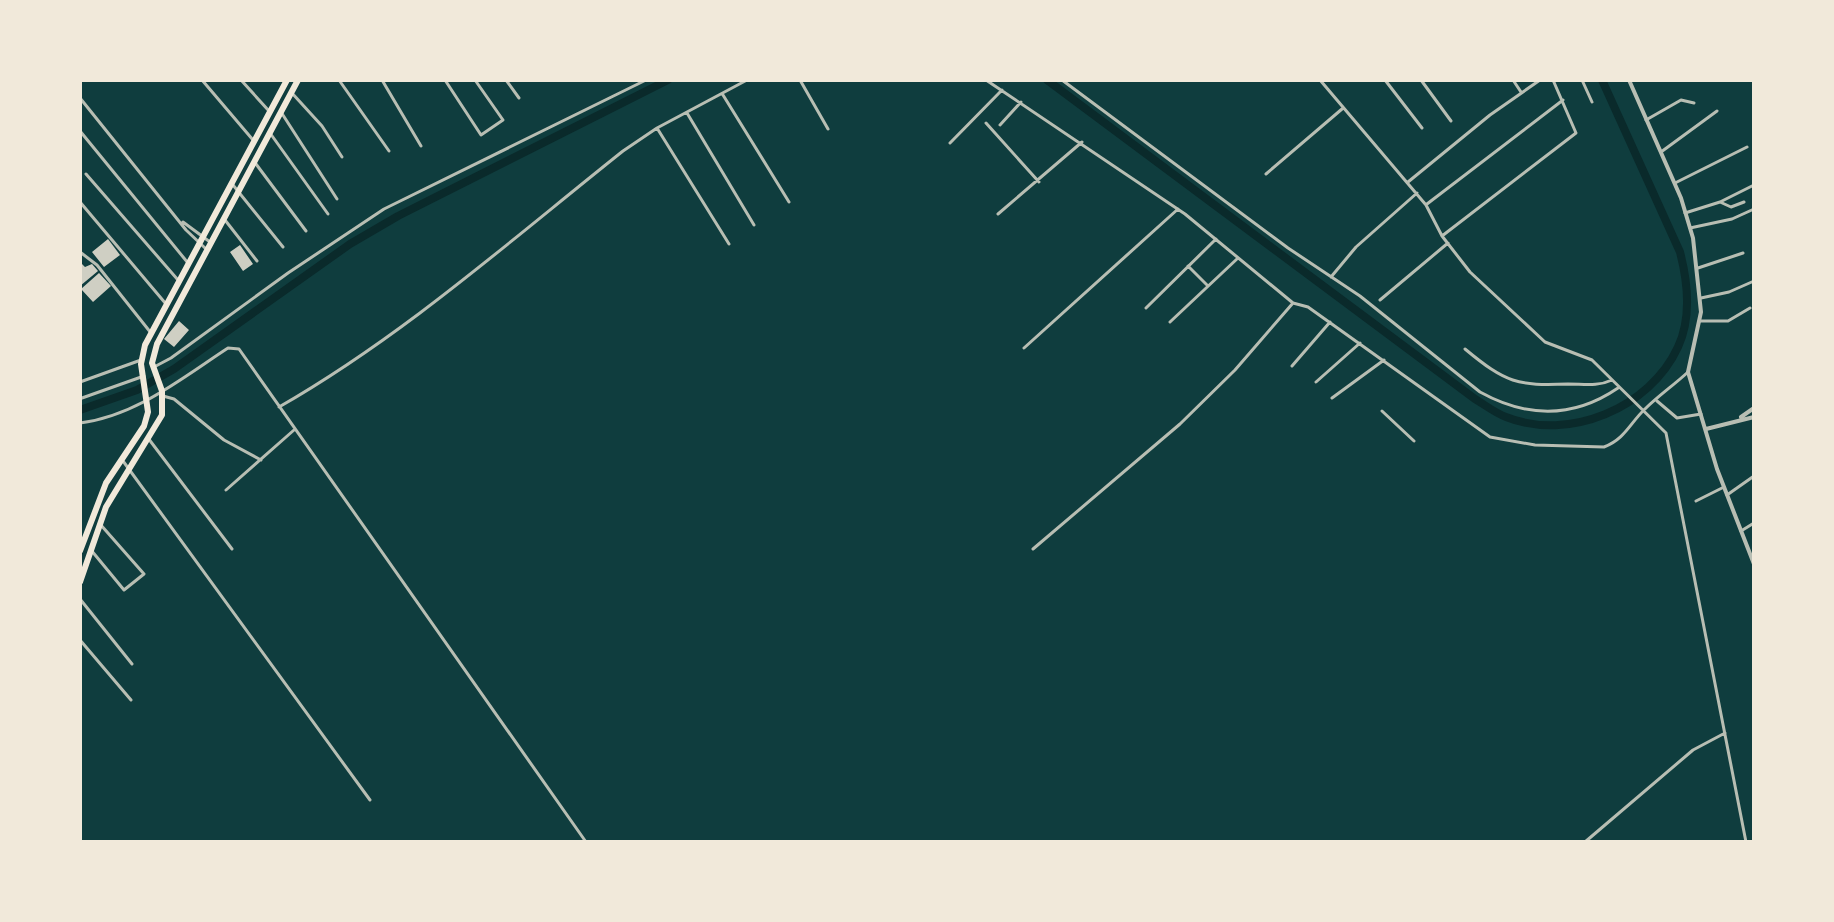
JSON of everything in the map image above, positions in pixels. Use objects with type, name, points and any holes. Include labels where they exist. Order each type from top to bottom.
[{"type":"main road","points":[[80,551],[106,483],[144,426],[148,396],[141,360],[151,333],[285,81]]},
{"type":"main road","points":[[80,582],[100,524],[129,466],[162,415],[162,391],[155,370],[157,344],[222,217],[295,86]]},
{"type":"street","points":[[202,80],[253,140]]},
{"type":"street","points":[[241,80],[269,111]]},
{"type":"street","points":[[339,80],[389,151]]},
{"type":"street","points":[[382,80],[421,146]]},
{"type":"street","points":[[445,80],[481,135],[503,120],[475,80]]},
{"type":"street","points":[[506,80],[519,98]]},
{"type":"street","points":[[155,370],[288,273],[384,209],[646,80]]},
{"type":"street","points":[[279,408],[340,373],[403,327],[623,151],[657,128],[747,80]]},
{"type":"street","points":[[800,80],[828,129]]},
{"type":"street","points":[[986,80],[1178,209],[1293,303],[1308,307],[1490,437],[1521,443],[1604,447],[1624,437],[1643,410],[1688,372]]},
{"type":"street","points":[[1062,80],[1360,296],[1435,359],[1501,404],[1535,411],[1573,411],[1618,388]]},
{"type":"street","points":[[1320,80],[1417,193],[1442,236],[1470,272],[1545,342],[1592,360],[1666,433],[1746,842]]},
{"type":"street","points":[[1385,80],[1422,128]]},
{"type":"street","points":[[1421,80],[1451,121]]},
{"type":"street","points":[[1513,80],[1521,92]]},
{"type":"street","points":[[1408,182],[1540,80]]},
{"type":"street","points":[[1442,236],[1574,137],[1576,129],[1553,80]]},
{"type":"street","points":[[1582,80],[1592,102]]},
{"type":"street","points":[[1629,80],[1675,184],[1690,228],[1701,298],[1700,321],[1688,372],[1724,487],[1754,564]]},
{"type":"street","points":[[285,81],[295,86],[342,157]]},
{"type":"street","points":[[950,143],[1002,90]]},
{"type":"street","points":[[723,95],[789,202]]},
{"type":"street","points":[[80,98],[183,222],[208,245]]},
{"type":"street","points":[[1426,205],[1563,100]]},
{"type":"street","points":[[1646,120],[1681,100],[1694,103]]},
{"type":"street","points":[[1000,125],[1021,102]]},
{"type":"street","points":[[1266,174],[1342,109]]},
{"type":"street","points":[[1661,152],[1717,111]]},
{"type":"street","points":[[281,112],[337,199]]},
{"type":"street","points":[[687,113],[754,225]]},
{"type":"street","points":[[986,123],[1039,182]]},
{"type":"street","points":[[657,128],[729,244]]},
{"type":"street","points":[[80,131],[188,263]]},
{"type":"street","points":[[269,132],[328,214]]},
{"type":"street","points":[[998,214],[1082,142]]},
{"type":"street","points":[[1675,184],[1747,147]]},
{"type":"street","points":[[253,160],[306,231]]},
{"type":"street","points":[[86,174],[179,280]]},
{"type":"street","points":[[229,182],[238,189],[283,247]]},
{"type":"street","points":[[1685,213],[1720,202],[1754,185]]},
{"type":"street","points":[[1331,277],[1356,247],[1417,193]]},
{"type":"street","points":[[80,202],[166,304]]},
{"type":"street","points":[[1720,202],[1731,207],[1744,202]]},
{"type":"street","points":[[1024,348],[1178,209]]},
{"type":"street","points":[[1690,228],[1732,219],[1754,209]]},
{"type":"street","points":[[222,217],[257,261]]},
{"type":"street","points":[[1146,308],[1216,239]]},
{"type":"street","points":[[1380,300],[1448,243]]},
{"type":"street","points":[[80,252],[97,265],[151,333]]},
{"type":"street","points":[[1698,268],[1743,253]]},
{"type":"street","points":[[1170,322],[1238,258]]},
{"type":"street","points":[[1188,266],[1208,286]]},
{"type":"street","points":[[1701,298],[1729,292],[1754,281]]},
{"type":"street","points":[[1033,549],[1180,424],[1235,370],[1293,303]]},
{"type":"street","points":[[1700,321],[1728,321],[1750,308]]},
{"type":"street","points":[[1292,366],[1330,322]]},
{"type":"street","points":[[1316,382],[1360,343]]},
{"type":"street","points":[[80,423],[104,420],[162,391],[234,347],[242,352],[294,430],[467,668],[586,842]]},
{"type":"street","points":[[1465,349],[1499,375],[1521,385],[1595,385],[1612,380]]},
{"type":"street","points":[[80,382],[141,360]]},
{"type":"street","points":[[1332,398],[1384,360]]},
{"type":"street","points":[[82,398],[144,376]]},
{"type":"street","points":[[162,391],[224,440],[261,460]]},
{"type":"street","points":[[1657,400],[1677,418],[1701,414]]},
{"type":"street","points":[[1739,419],[1754,408]]},
{"type":"street","points":[[1382,411],[1414,441]]},
{"type":"street","points":[[1706,429],[1754,417]]},
{"type":"street","points":[[226,490],[294,430]]},
{"type":"street","points":[[148,438],[232,549]]},
{"type":"street","points":[[122,460],[370,800]]},
{"type":"street","points":[[1727,495],[1754,476]]},
{"type":"street","points":[[1696,501],[1724,487]]},
{"type":"street","points":[[1741,531],[1754,523]]},
{"type":"street","points":[[91,550],[124,590],[144,574],[100,524]]},
{"type":"street","points":[[80,599],[132,664]]},
{"type":"street","points":[[80,640],[131,700]]},
{"type":"street","points":[[1585,842],[1693,750],[1725,733]]},
{"type":"building","points":[[108,239],[120,255],[104,267],[92,252]]},
{"type":"building","points":[[240,245],[253,264],[243,271],[230,252]]},
{"type":"building","points":[[80,262],[85,267],[92,264],[98,271],[80,286]]},
{"type":"building","points":[[99,273],[111,286],[93,302],[81,289]]},
{"type":"building","points":[[179,321],[189,330],[174,347],[164,339]]},
{"type":"waterway","points":[[80,410],[137,390],[174,369],[350,244],[398,216],[668,80]]},
{"type":"waterway","points":[[1047,80],[1475,399],[1506,417],[1530,424],[1556,425],[1581,422],[1605,414],[1628,403],[1648,387],[1665,369],[1678,347],[1687,312],[1687,288],[1680,252],[1602,80]]}]
